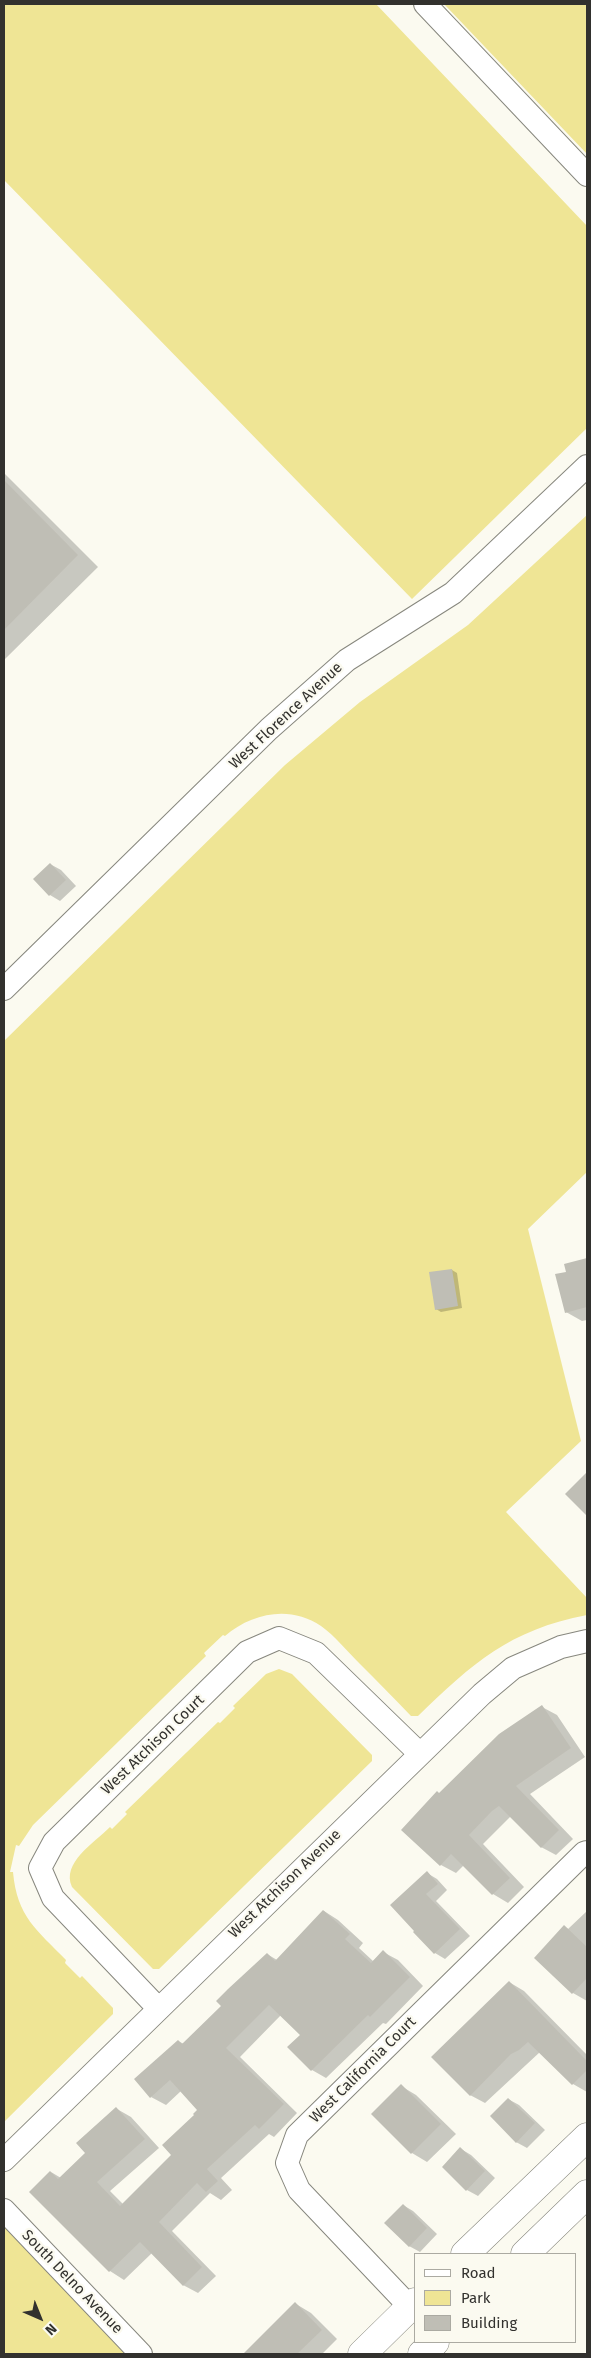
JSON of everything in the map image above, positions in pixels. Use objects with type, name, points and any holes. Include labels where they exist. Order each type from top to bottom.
[{"type":"main road","points":[[466,2253],[587,2137]]},
{"type":"main road","points":[[526,2253],[587,2194]]},
{"type":"main road","points":[[362,2354],[412,2304]]},
{"type":"main road","points":[[422,2354],[434,2343]]},
{"type":"street","points":[[425,4],[587,175]]},
{"type":"street","name":"West Florence Avenue","points":[[4,989],[268,729],[347,660],[453,593],[587,466]]},
{"type":"street","name":"West Atchison Court","points":[[158,2008],[53,1898],[40,1868],[54,1842],[247,1652],[279,1638],[316,1653],[420,1754]]},
{"type":"street","name":"West Atchison Avenue","points":[[4,2160],[420,1754],[513,1668],[561,1647],[587,1641]]},
{"type":"street","name":"West California Court","points":[[412,2304],[298,2190],[287,2163],[297,2135],[587,1852]]},
{"type":"street","name":"South Delno Avenue","points":[[4,2210],[141,2354]]},
{"type":"green space","points":[[4,4],[376,4],[587,226],[587,428],[412,599],[4,180]]},
{"type":"green space","points":[[444,4],[587,4],[587,154]]},
{"type":"green space","points":[[587,515],[587,1172],[528,1229],[581,1441],[506,1512],[587,1598],[587,1615],[560,1621],[535,1630],[494,1651],[457,1680],[418,1716],[411,1716],[331,1634],[309,1619],[297,1615],[272,1614],[247,1622],[225,1636],[223,1635],[204,1653],[206,1656],[33,1825],[19,1846],[16,1845],[10,1872],[13,1872],[15,1887],[24,1912],[30,1922],[66,1960],[65,1963],[80,1978],[82,1976],[113,2008],[113,2014],[4,2122],[4,1041],[285,765],[360,702],[468,625]]},
{"type":"green space","points":[[279,1669],[292,1674],[372,1755],[372,1761],[159,1969],[153,1969],[72,1887],[71,1870],[81,1854],[110,1827],[112,1829],[127,1814],[125,1812],[218,1722],[220,1723],[235,1708],[233,1706],[266,1674]]},
{"type":"green space","points":[[4,2225],[125,2354],[4,2354]]},
{"type":"building","points":[[4,480],[78,555],[4,630]]},
{"type":"building","points":[[50,863],[66,880],[49,896],[33,879]]},
{"type":"building","points":[[587,1258],[587,1307],[565,1313],[555,1274],[566,1272],[564,1264]]},
{"type":"building","points":[[452,1269],[458,1306],[435,1310],[429,1272]]},
{"type":"building","points":[[587,1472],[587,1516],[565,1494]]},
{"type":"building","points":[[542,1705],[571,1748],[516,1786],[559,1830],[541,1848],[499,1806],[492,1811],[469,1835],[510,1878],[492,1895],[451,1854],[440,1866],[401,1830],[437,1791],[439,1793],[499,1734]]},
{"type":"building","points":[[427,1871],[438,1884],[426,1894],[460,1929],[434,1954],[390,1905]]},
{"type":"building","points":[[323,1910],[350,1934],[345,1939],[371,1963],[383,1950],[410,1977],[311,2071],[287,2047],[300,2035],[269,2005],[226,2048],[284,2104],[259,2129],[255,2125],[207,2169],[218,2181],[206,2192],[197,2183],[159,2222],[202,2267],[183,2286],[140,2242],[109,2272],[29,2192],[50,2171],[58,2179],[85,2153],[76,2143],[116,2107],[145,2139],[97,2182],[120,2206],[171,2155],[162,2145],[197,2110],[170,2080],[150,2098],[134,2079],[178,2040],[182,2044],[221,2006],[216,2001],[267,1953],[275,1961]]},
{"type":"building","points":[[564,1925],[587,1947],[587,1978],[572,1994],[534,1958]]},
{"type":"building","points":[[509,1981],[587,2061],[587,2070],[572,2085],[528,2042],[511,2054],[470,2096],[431,2057]]},
{"type":"building","points":[[401,2084],[441,2124],[411,2154],[371,2114]]},
{"type":"building","points":[[508,2098],[535,2123],[516,2143],[490,2116]]},
{"type":"building","points":[[460,2147],[485,2171],[466,2191],[442,2167]]},
{"type":"building","points":[[403,2204],[427,2228],[409,2247],[384,2223]]},
{"type":"building","points":[[295,2302],[322,2330],[297,2354],[243,2354]]}]
